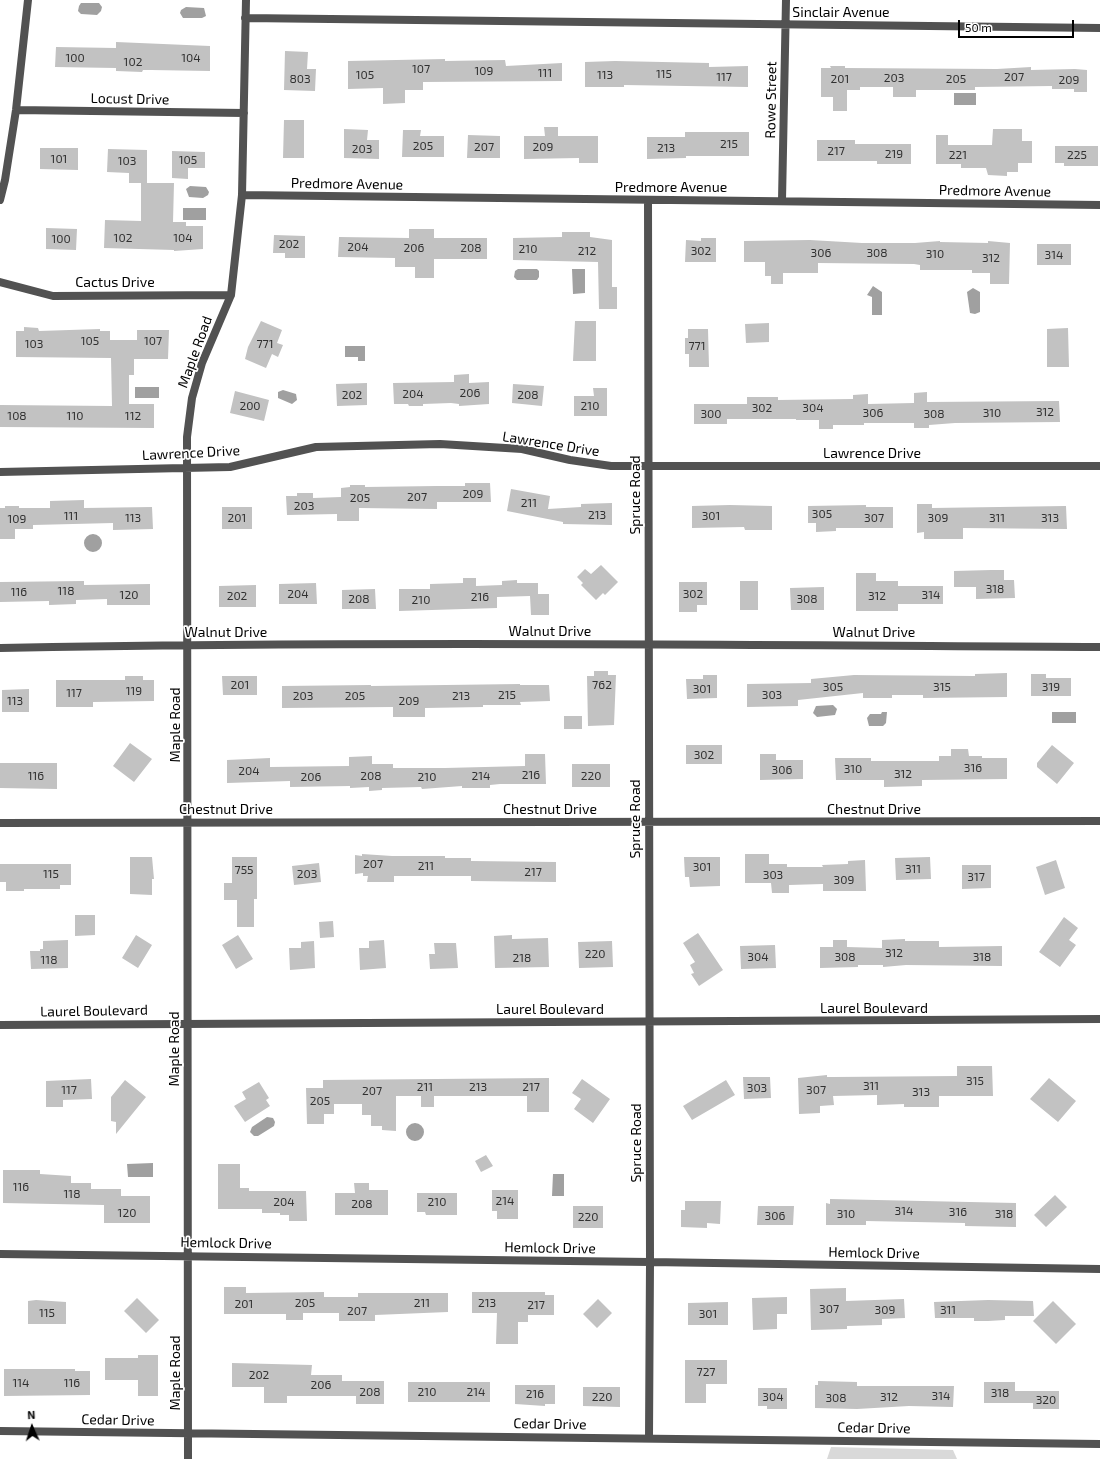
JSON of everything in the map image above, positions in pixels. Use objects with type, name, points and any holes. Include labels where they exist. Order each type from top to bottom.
[{"type":"street","points":[[0,200],[5,180],[16,110],[28,0]]},
{"type":"street","name":"Maple Road","points":[[188,1459],[187,437],[192,398],[202,363],[231,295],[242,195],[246,0]]},
{"type":"street","name":"Rowe Street","points":[[782,200],[786,0]]},
{"type":"street","name":"Sinclair Avenue","points":[[245,18],[1100,28]]},
{"type":"street","name":"Locust Drive","points":[[16,110],[244,113]]},
{"type":"street","name":"Predmore Avenue","points":[[242,195],[648,200],[782,200],[1100,206]]},
{"type":"street","name":"Spruce Road","points":[[648,200],[647,467],[649,644],[649,1438]]},
{"type":"street","name":"Cactus Drive","points":[[0,282],[53,296],[231,295]]},
{"type":"street","name":"Lawrence Drive","points":[[0,472],[230,466],[316,447],[440,444],[522,449],[570,460],[611,466],[1100,466]]},
{"type":"street","name":"Walnut Drive","points":[[0,648],[188,645],[649,644],[1100,647]]},
{"type":"street","name":"Chestnut Drive","points":[[0,823],[1100,821]]},
{"type":"street","name":"Laurel Boulevard","points":[[0,1025],[1100,1019]]},
{"type":"street","name":"Hemlock Drive","points":[[0,1254],[1100,1269]]},
{"type":"street","name":"Cedar Drive","points":[[0,1431],[1100,1444]]},
{"type":"shaded area","points":[[81,3],[99,3],[102,7],[101,11],[97,15],[81,14],[78,11]]},
{"type":"shaded area","points":[[186,7],[204,8],[206,16],[202,18],[183,18],[180,13],[181,10]]},
{"type":"shaded area","points":[[954,93],[976,93],[976,105],[954,105]]},
{"type":"shaded area","points":[[190,186],[206,187],[209,192],[208,195],[203,198],[189,197],[186,189]]},
{"type":"shaded area","points":[[183,208],[206,208],[206,220],[183,220]]},
{"type":"shaded area","points":[[518,269],[537,269],[539,271],[539,277],[537,280],[517,280],[514,277],[515,271]]},
{"type":"shaded area","points":[[572,269],[585,269],[585,293],[573,294]]},
{"type":"shaded area","points":[[873,286],[882,292],[882,315],[872,315],[872,297],[867,295]]},
{"type":"shaded area","points":[[973,288],[980,292],[980,312],[975,314],[970,313],[967,292]]},
{"type":"shaded area","points":[[345,346],[365,346],[365,361],[358,361],[358,357],[345,357]]},
{"type":"shaded area","points":[[135,387],[159,387],[159,398],[135,398]]},
{"type":"shaded area","points":[[283,390],[296,394],[297,400],[292,404],[278,398],[278,392]]},
{"type":"shaded area","points":[[93,534],[99,537],[102,543],[99,549],[93,552],[87,549],[84,543],[87,537]]},
{"type":"shaded area","points":[[833,705],[837,709],[835,715],[817,717],[813,713],[816,706]]},
{"type":"shaded area","points":[[882,712],[887,712],[886,723],[883,726],[869,726],[867,718],[870,714],[881,714]]},
{"type":"shaded area","points":[[1052,712],[1076,712],[1076,723],[1052,723]]},
{"type":"shaded area","points":[[267,1117],[273,1118],[275,1122],[274,1126],[258,1136],[254,1136],[250,1132],[252,1127]]},
{"type":"shaded area","points":[[415,1123],[421,1126],[424,1132],[421,1138],[415,1141],[409,1138],[406,1132],[409,1126]]},
{"type":"shaded area","points":[[153,1163],[153,1177],[128,1177],[127,1164]]},
{"type":"shaded area","points":[[553,1174],[564,1174],[564,1196],[552,1196]]},
{"type":"shaded area","points":[[831,1447],[953,1450],[957,1459],[827,1459]]},
{"type":"building","points":[[116,42],[210,46],[210,71],[143,70],[142,72],[116,71],[116,68],[55,67],[56,47],[116,48]]},
{"type":"building","points":[[285,51],[308,52],[307,69],[316,69],[315,91],[284,90]]},
{"type":"building","points":[[445,59],[445,61],[505,60],[506,66],[562,63],[562,81],[423,82],[423,90],[405,90],[405,103],[383,104],[383,88],[348,89],[348,61]]},
{"type":"building","points":[[615,61],[709,63],[709,67],[748,66],[748,87],[624,85],[624,87],[585,87],[585,62]]},
{"type":"building","points":[[830,66],[845,66],[845,68],[997,69],[1031,67],[1031,70],[1087,70],[1087,92],[1074,92],[1074,89],[1052,89],[1052,86],[975,87],[975,90],[916,90],[916,97],[893,97],[893,87],[860,87],[860,90],[847,90],[847,111],[833,111],[833,97],[821,97],[821,68],[831,68]]},
{"type":"building","points":[[284,120],[304,120],[304,158],[283,158]]},
{"type":"building","points":[[544,127],[558,127],[558,136],[598,136],[598,163],[579,163],[579,158],[524,159],[524,136],[545,136]]},
{"type":"building","points":[[344,129],[368,130],[367,140],[379,140],[379,159],[344,158]]},
{"type":"building","points":[[993,129],[1022,129],[1022,141],[1032,141],[1032,163],[1018,163],[1018,172],[1007,172],[1007,176],[988,175],[986,168],[961,168],[961,164],[936,164],[936,135],[948,135],[948,145],[992,145]]},
{"type":"building","points":[[403,130],[421,130],[420,136],[444,136],[444,157],[402,157]]},
{"type":"building","points":[[685,132],[749,132],[749,156],[686,156],[686,158],[647,159],[647,137],[685,137]]},
{"type":"building","points":[[468,135],[500,136],[500,158],[467,158]]},
{"type":"building","points":[[817,140],[855,140],[855,144],[911,144],[911,164],[877,164],[877,161],[817,161]]},
{"type":"building","points":[[1055,146],[1098,146],[1098,166],[1064,166],[1064,163],[1055,163]]},
{"type":"building","points":[[40,148],[78,148],[78,170],[40,169]]},
{"type":"building","points":[[108,149],[147,150],[147,183],[174,183],[173,222],[186,222],[186,226],[203,226],[203,249],[174,251],[104,248],[105,220],[141,221],[141,183],[129,183],[129,173],[107,172]]},
{"type":"building","points":[[172,151],[205,152],[205,168],[188,168],[188,179],[172,178]]},
{"type":"building","points":[[46,228],[77,229],[76,250],[46,249]]},
{"type":"building","points":[[409,229],[434,229],[434,238],[487,238],[487,259],[434,259],[434,278],[415,278],[415,267],[395,267],[395,258],[338,257],[339,237],[409,238]]},
{"type":"building","points":[[562,232],[590,232],[590,237],[612,240],[612,287],[617,287],[617,309],[599,309],[598,262],[513,260],[513,238],[562,237]]},
{"type":"building","points":[[274,235],[305,236],[305,258],[285,258],[285,253],[273,253]]},
{"type":"building","points":[[701,238],[716,238],[716,262],[685,262],[686,240],[701,241]]},
{"type":"building","points":[[810,240],[862,243],[915,243],[940,241],[988,243],[988,241],[1010,243],[1009,284],[990,284],[990,273],[972,273],[972,270],[920,270],[920,265],[914,264],[818,263],[818,273],[783,273],[783,284],[771,284],[771,276],[765,276],[765,262],[744,262],[744,241]]},
{"type":"building","points":[[1037,244],[1071,244],[1071,265],[1037,265]]},
{"type":"building","points":[[261,321],[282,330],[277,343],[283,345],[278,357],[272,354],[266,368],[245,359],[248,347]]},
{"type":"building","points":[[575,321],[596,321],[596,361],[573,361]]},
{"type":"building","points":[[769,323],[769,342],[746,343],[745,324]]},
{"type":"building","points":[[24,327],[38,328],[39,331],[100,329],[100,331],[110,331],[110,340],[137,340],[137,330],[169,330],[168,359],[134,359],[134,375],[129,375],[129,404],[154,404],[154,428],[0,427],[0,405],[112,406],[111,358],[16,357],[16,331],[24,331]]},
{"type":"building","points":[[1068,328],[1069,367],[1047,367],[1047,329]]},
{"type":"building","points":[[688,329],[708,329],[709,367],[689,367],[689,354],[685,354],[685,338],[688,338]]},
{"type":"building","points":[[469,374],[469,383],[489,382],[489,404],[459,406],[459,404],[451,403],[409,406],[408,404],[394,404],[393,383],[454,382],[454,375]]},
{"type":"building","points":[[367,383],[367,405],[337,406],[336,384]]},
{"type":"building","points":[[513,384],[544,386],[542,406],[512,403]]},
{"type":"building","points":[[593,388],[607,388],[607,416],[574,416],[574,396],[594,396]]},
{"type":"building","points":[[235,391],[269,400],[264,421],[230,413]]},
{"type":"building","points":[[927,392],[927,402],[1059,401],[1060,422],[955,423],[929,425],[929,428],[914,428],[914,423],[864,423],[864,425],[833,425],[833,429],[819,429],[819,420],[796,419],[727,419],[727,424],[694,424],[694,404],[747,404],[747,397],[778,397],[778,400],[853,399],[853,395],[868,394],[868,404],[914,403],[914,393]]},
{"type":"building","points":[[465,483],[490,483],[491,502],[437,502],[437,509],[359,508],[359,521],[337,521],[337,514],[287,515],[286,496],[297,496],[297,493],[313,493],[313,498],[341,497],[341,488],[350,487],[350,485],[365,485],[365,487],[465,486]]},
{"type":"building","points":[[511,489],[550,496],[548,509],[581,507],[581,504],[612,503],[612,525],[563,524],[563,522],[507,511]]},
{"type":"building","points":[[84,500],[84,508],[152,507],[153,529],[113,530],[113,523],[33,525],[33,529],[15,529],[15,539],[0,539],[0,508],[5,508],[5,506],[19,506],[19,508],[50,508],[50,501]]},
{"type":"building","points":[[917,504],[932,504],[932,508],[1066,506],[1067,529],[963,528],[963,539],[924,539],[924,532],[917,533]]},
{"type":"building","points":[[866,505],[866,507],[893,507],[893,528],[836,528],[836,531],[816,532],[816,523],[808,523],[808,506]]},
{"type":"building","points":[[692,506],[772,506],[772,530],[745,530],[744,527],[692,528]]},
{"type":"building","points":[[222,507],[252,507],[252,529],[222,529]]},
{"type":"building","points":[[601,565],[618,582],[605,595],[603,593],[596,600],[581,585],[583,583],[577,577],[585,569],[591,574]]},
{"type":"building","points":[[1004,570],[1004,580],[1014,580],[1015,598],[976,599],[976,587],[954,587],[954,571]]},
{"type":"building","points":[[856,573],[876,573],[876,581],[898,581],[898,586],[943,586],[943,604],[898,604],[898,611],[856,611]]},
{"type":"building","points":[[463,578],[476,578],[476,586],[502,585],[502,581],[517,580],[517,583],[538,583],[538,594],[549,594],[549,615],[531,615],[530,596],[497,597],[497,608],[399,611],[399,589],[430,589],[430,584],[463,583]]},
{"type":"building","points":[[84,581],[84,585],[150,584],[150,605],[107,605],[107,599],[76,600],[76,604],[49,605],[49,601],[0,602],[0,582]]},
{"type":"building","points":[[740,581],[758,581],[758,610],[740,610]]},
{"type":"building","points":[[679,582],[707,582],[707,605],[697,605],[697,612],[679,612]]},
{"type":"building","points":[[316,583],[317,604],[279,604],[279,584]]},
{"type":"building","points":[[256,585],[256,607],[219,607],[219,586]]},
{"type":"building","points":[[824,587],[824,610],[791,610],[790,588]]},
{"type":"building","points":[[375,589],[376,609],[342,609],[342,590]]},
{"type":"building","points":[[594,671],[608,671],[608,675],[616,675],[614,725],[588,726],[587,676],[594,676]]},
{"type":"building","points":[[1007,673],[1007,697],[923,698],[923,695],[892,695],[892,698],[863,698],[863,693],[798,700],[798,706],[747,707],[747,684],[811,683],[811,679],[854,675],[975,676],[975,674]]},
{"type":"building","points":[[1031,674],[1046,674],[1046,678],[1071,678],[1071,696],[1031,696]]},
{"type":"building","points":[[703,675],[717,675],[717,698],[687,699],[686,679],[703,679]]},
{"type":"building","points":[[125,676],[143,676],[143,680],[154,680],[154,701],[93,702],[93,707],[56,707],[56,680],[125,680]]},
{"type":"building","points":[[222,676],[257,676],[257,695],[223,695]]},
{"type":"building","points":[[549,685],[550,701],[520,702],[521,705],[425,708],[425,717],[393,717],[393,707],[282,708],[282,686]]},
{"type":"building","points":[[29,689],[29,712],[2,712],[2,690]]},
{"type":"building","points":[[564,716],[582,716],[582,729],[564,729]]},
{"type":"building","points":[[130,743],[152,759],[134,782],[113,766]]},
{"type":"building","points":[[686,745],[722,745],[722,764],[686,764]]},
{"type":"building","points":[[1052,745],[1074,763],[1057,784],[1037,767],[1037,763]]},
{"type":"building","points":[[951,749],[968,749],[969,756],[982,756],[982,758],[1007,758],[1007,779],[922,780],[922,786],[884,787],[884,780],[836,780],[835,758],[871,758],[871,761],[939,761],[939,756],[951,756]]},
{"type":"building","points":[[525,754],[545,754],[546,784],[500,784],[490,785],[490,788],[462,788],[462,786],[422,789],[421,787],[382,788],[382,790],[369,791],[369,787],[350,788],[350,786],[290,787],[290,781],[227,783],[227,760],[270,758],[270,767],[349,766],[349,757],[372,756],[372,764],[393,764],[393,768],[445,768],[525,766]]},
{"type":"building","points":[[760,754],[776,754],[776,760],[803,760],[803,779],[760,780]]},
{"type":"building","points":[[0,763],[57,763],[57,789],[0,788]]},
{"type":"building","points":[[572,764],[610,764],[610,787],[572,787]]},
{"type":"building","points":[[362,854],[392,856],[445,856],[445,858],[471,858],[471,861],[556,862],[556,882],[471,881],[471,876],[394,876],[394,882],[367,882],[368,876],[363,876],[363,873],[355,874],[355,855],[362,856]]},
{"type":"building","points":[[745,854],[769,854],[769,864],[787,864],[787,867],[823,867],[822,865],[848,864],[848,861],[865,860],[866,891],[823,891],[823,884],[789,885],[789,893],[772,893],[771,883],[745,883]]},
{"type":"building","points":[[130,857],[152,857],[154,879],[152,879],[152,895],[130,894]]},
{"type":"building","points":[[232,857],[257,857],[257,899],[254,899],[254,927],[237,927],[237,900],[224,900],[224,883],[232,883]]},
{"type":"building","points":[[684,857],[720,857],[720,886],[690,887],[689,877],[685,877]]},
{"type":"building","points":[[930,857],[931,879],[896,880],[895,858]]},
{"type":"building","points":[[1056,860],[1065,888],[1045,895],[1036,867]]},
{"type":"building","points":[[319,863],[321,882],[294,885],[292,866]]},
{"type":"building","points":[[0,864],[71,864],[71,885],[60,885],[60,889],[24,889],[24,891],[6,891],[6,882],[0,882]]},
{"type":"building","points":[[962,865],[991,865],[991,888],[962,889]]},
{"type":"building","points":[[75,915],[95,915],[95,935],[75,936]]},
{"type":"building","points":[[1064,917],[1078,928],[1069,940],[1076,945],[1060,967],[1039,952]]},
{"type":"building","points":[[333,921],[334,937],[320,938],[319,922]]},
{"type":"building","points":[[698,933],[723,970],[699,986],[691,974],[694,973],[690,965],[695,962],[683,943]]},
{"type":"building","points":[[136,935],[152,945],[138,968],[122,958]]},
{"type":"building","points":[[238,935],[253,959],[236,969],[222,945]]},
{"type":"building","points":[[512,935],[512,939],[548,938],[549,967],[495,968],[494,936]]},
{"type":"building","points":[[905,939],[905,941],[939,941],[939,947],[1002,946],[1002,966],[906,965],[883,967],[883,965],[858,965],[858,967],[820,968],[820,947],[833,947],[833,940],[847,940],[847,947],[882,948],[882,940]]},
{"type":"building","points":[[68,940],[68,968],[31,969],[30,951],[40,951],[40,949],[43,949],[43,941]]},
{"type":"building","points":[[384,940],[386,968],[360,970],[359,948],[369,948],[369,941]]},
{"type":"building","points":[[314,941],[315,968],[290,970],[289,948],[301,948],[301,942]]},
{"type":"building","points":[[612,941],[613,967],[579,968],[578,942]]},
{"type":"building","points":[[434,943],[456,943],[458,968],[430,969],[429,954],[435,954]]},
{"type":"building","points":[[775,945],[776,968],[741,969],[740,946]]},
{"type":"building","points":[[957,1066],[992,1066],[993,1096],[939,1096],[939,1107],[904,1107],[904,1104],[877,1105],[877,1095],[833,1096],[834,1105],[820,1106],[820,1113],[799,1114],[798,1078],[827,1075],[827,1077],[957,1076]]},
{"type":"building","points":[[743,1077],[770,1077],[771,1098],[744,1099]]},
{"type":"building","points":[[549,1078],[549,1112],[527,1112],[527,1096],[434,1096],[434,1107],[421,1107],[421,1096],[396,1096],[396,1131],[382,1130],[382,1126],[371,1126],[371,1115],[362,1115],[362,1104],[334,1104],[334,1114],[324,1114],[324,1124],[307,1124],[306,1088],[323,1088],[323,1080]]},
{"type":"building","points":[[1049,1078],[1076,1101],[1058,1122],[1030,1099]]},
{"type":"building","points":[[91,1079],[92,1099],[63,1100],[63,1107],[46,1107],[46,1081]]},
{"type":"building","points":[[582,1079],[610,1099],[593,1123],[574,1109],[581,1099],[572,1093]]},
{"type":"building","points":[[125,1080],[146,1097],[116,1134],[116,1122],[111,1121],[111,1097]]},
{"type":"building","points":[[726,1080],[735,1095],[692,1120],[683,1106]]},
{"type":"building","points":[[259,1082],[269,1098],[266,1100],[270,1106],[245,1122],[234,1106],[246,1099],[242,1092]]},
{"type":"building","points":[[486,1155],[493,1166],[481,1172],[475,1161]]},
{"type":"building","points":[[218,1164],[240,1164],[240,1188],[249,1188],[249,1191],[306,1191],[307,1221],[289,1221],[289,1215],[280,1215],[280,1213],[262,1213],[262,1209],[218,1209]]},
{"type":"building","points":[[3,1170],[40,1170],[40,1174],[71,1176],[71,1183],[91,1183],[91,1189],[121,1189],[121,1196],[150,1196],[150,1223],[104,1223],[104,1205],[3,1203]]},
{"type":"building","points":[[354,1183],[369,1183],[369,1190],[388,1190],[388,1215],[335,1215],[335,1193],[355,1193]]},
{"type":"building","points":[[492,1190],[518,1190],[518,1219],[497,1219],[497,1211],[492,1211]]},
{"type":"building","points":[[417,1193],[457,1193],[457,1215],[426,1215],[425,1212],[417,1212]]},
{"type":"building","points":[[1055,1195],[1067,1207],[1046,1227],[1034,1215]]},
{"type":"building","points":[[830,1199],[1016,1203],[1016,1227],[965,1226],[965,1223],[866,1221],[866,1225],[826,1225],[826,1203],[830,1204]]},
{"type":"building","points":[[685,1201],[721,1201],[720,1224],[707,1223],[707,1228],[681,1227],[681,1210],[685,1210]]},
{"type":"building","points":[[573,1206],[603,1206],[603,1228],[573,1228]]},
{"type":"building","points":[[758,1206],[794,1206],[793,1225],[757,1225]]},
{"type":"building","points":[[224,1287],[246,1287],[246,1293],[324,1292],[324,1297],[358,1297],[358,1293],[448,1293],[448,1312],[375,1315],[375,1321],[339,1321],[339,1313],[303,1313],[303,1320],[286,1320],[286,1314],[224,1314]]},
{"type":"building","points":[[846,1288],[846,1301],[904,1299],[905,1318],[882,1319],[882,1325],[847,1326],[847,1329],[811,1330],[810,1289]]},
{"type":"building","points":[[472,1292],[545,1292],[545,1295],[554,1295],[554,1315],[528,1315],[528,1322],[518,1322],[518,1344],[496,1344],[497,1313],[472,1313]]},
{"type":"building","points":[[787,1297],[787,1314],[777,1314],[777,1329],[753,1330],[752,1298]]},
{"type":"building","points":[[137,1298],[159,1320],[146,1333],[124,1311]]},
{"type":"building","points":[[598,1299],[612,1313],[597,1328],[583,1314]]},
{"type":"building","points":[[36,1300],[66,1302],[66,1324],[28,1324],[28,1301]]},
{"type":"building","points":[[988,1300],[1033,1301],[1034,1316],[1005,1316],[1005,1320],[988,1321],[974,1321],[974,1318],[935,1318],[934,1302]]},
{"type":"building","points":[[1053,1301],[1076,1324],[1056,1344],[1033,1321]]},
{"type":"building","points":[[728,1302],[728,1325],[688,1325],[688,1303]]},
{"type":"building","points":[[138,1355],[158,1355],[158,1396],[138,1396],[138,1380],[105,1380],[105,1358],[138,1358]]},
{"type":"building","points":[[685,1360],[727,1360],[727,1384],[706,1384],[706,1403],[685,1403]]},
{"type":"building","points":[[232,1363],[312,1365],[311,1375],[342,1375],[342,1381],[384,1381],[384,1404],[356,1404],[356,1396],[287,1396],[287,1403],[264,1403],[264,1387],[232,1387]]},
{"type":"building","points":[[4,1369],[75,1369],[75,1371],[90,1371],[90,1395],[4,1396]]},
{"type":"building","points":[[818,1381],[857,1382],[857,1386],[954,1386],[953,1407],[909,1406],[857,1409],[815,1408],[815,1385],[818,1385]]},
{"type":"building","points":[[408,1382],[490,1382],[490,1402],[408,1402]]},
{"type":"building","points":[[984,1382],[1015,1382],[1015,1391],[1059,1391],[1059,1409],[1033,1409],[1033,1403],[984,1403]]},
{"type":"building","points":[[515,1385],[555,1385],[555,1404],[545,1404],[545,1406],[515,1404]]},
{"type":"building","points":[[583,1387],[620,1387],[620,1407],[583,1406]]},
{"type":"building","points":[[758,1388],[787,1388],[787,1409],[767,1409],[767,1406],[758,1406]]}]
